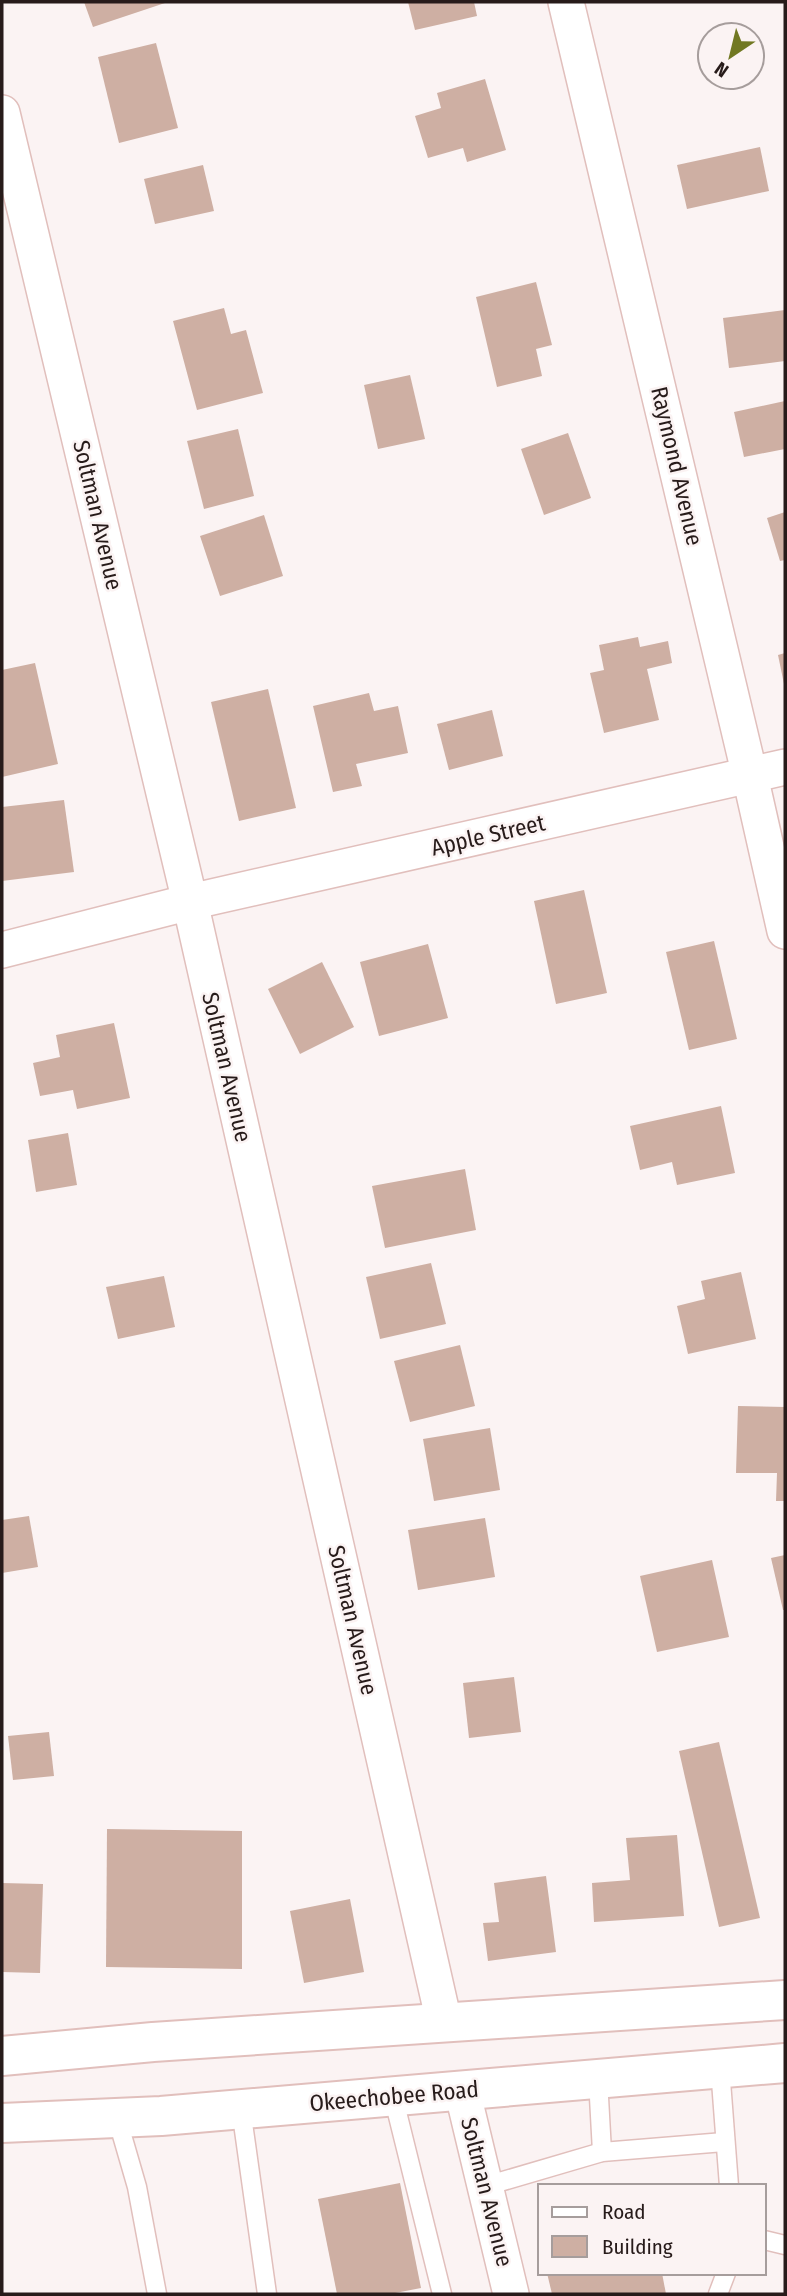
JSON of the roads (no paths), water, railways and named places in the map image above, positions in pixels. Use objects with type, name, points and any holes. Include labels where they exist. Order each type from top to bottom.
[{"type":"main road","points":[[2,2056],[153,2042],[785,2000]]},
{"type":"main road","name":"Okeechobee Road","points":[[2,2123],[241,2109],[785,2063]]},
{"type":"street","name":"Raymond Avenue","points":[[566,2],[785,931]]},
{"type":"street","name":"Soltman Avenue","points":[[2,113],[190,902],[444,2022]]},
{"type":"street","name":"Apple Street","points":[[2,950],[190,902],[785,766]]},
{"type":"street","name":"Soltman Avenue","points":[[462,2090],[511,2294]]},
{"type":"lane","points":[[720,2068],[729,2184]]},
{"type":"lane","points":[[598,2079],[602,2152]]},
{"type":"lane","points":[[393,2096],[442,2294]]},
{"type":"lane","points":[[241,2109],[267,2294]]},
{"type":"lane","points":[[117,2118],[137,2187],[157,2294]]},
{"type":"lane","points":[[485,2186],[602,2152],[724,2142]]},
{"type":"lane","points":[[766,2240],[785,2245]]},
{"type":"lane","points":[[718,2294],[725,2275]]}]
